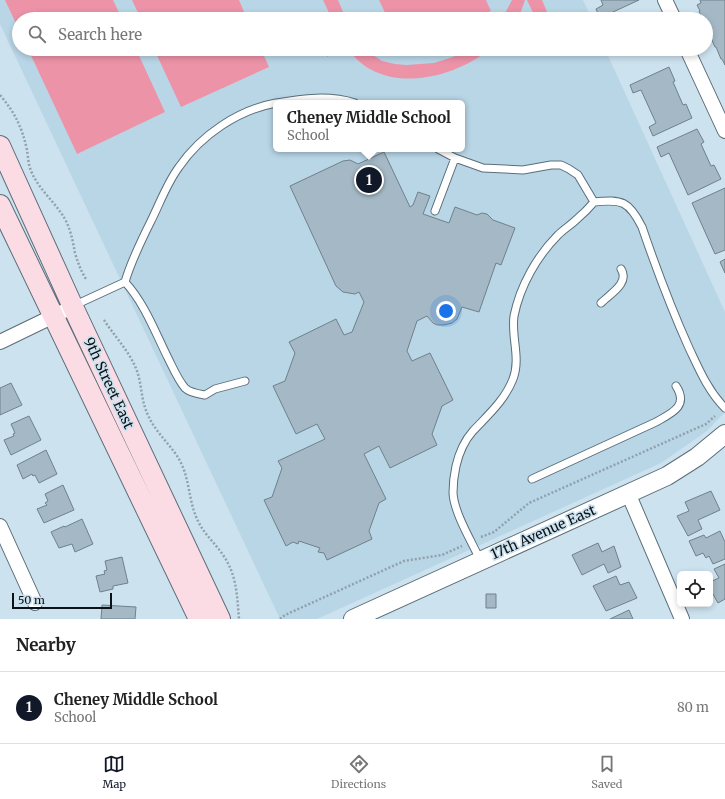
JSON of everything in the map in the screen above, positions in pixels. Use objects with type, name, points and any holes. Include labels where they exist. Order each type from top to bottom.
[{"type":"main road","name":"9th Street East","points":[[0,146],[73,307],[220,619]]},
{"type":"main road","name":"9th Street East","points":[[0,205],[199,619]]},
{"type":"street","points":[[665,0],[671,12]]},
{"type":"street","points":[[690,56],[725,131]]},
{"type":"street","points":[[0,342],[73,307]]},
{"type":"street","name":"17th Avenue East","points":[[354,619],[673,472],[697,457],[725,434]]},
{"type":"street","points":[[628,493],[682,619]]},
{"type":"street","points":[[0,526],[35,603]]},
{"type":"lane","points":[[298,100],[312,98],[332,98],[341,100]]},
{"type":"lane","points":[[73,307],[125,282],[130,265],[168,186],[179,167],[193,149],[210,134],[226,123],[273,104]]},
{"type":"lane","points":[[444,152],[455,158],[483,168],[523,170],[550,165],[569,168],[578,176],[594,202]]},
{"type":"lane","points":[[435,211],[455,158]]},
{"type":"lane","points":[[480,560],[458,512],[453,494],[457,460],[466,439],[506,395],[513,378],[516,366],[514,316],[527,278],[548,245],[560,233],[577,220],[594,202],[612,200],[622,202],[629,207],[637,218],[665,292],[697,365],[707,386],[716,400],[725,408]]},
{"type":"lane","points":[[601,303],[620,285],[624,279],[624,274],[621,269]]},
{"type":"lane","points":[[125,282],[135,293],[143,306],[177,375],[186,388],[195,393],[205,395],[215,389],[245,381]]},
{"type":"lane","points":[[532,479],[656,422],[670,414],[678,408],[682,401],[681,393],[676,386]]},
{"type":"path","points":[[0,95],[18,119],[23,133],[30,168],[43,192],[59,210],[66,222],[72,237],[79,266],[86,279]]},
{"type":"path","points":[[104,320],[131,358],[136,371],[142,401],[148,415],[182,464],[193,508],[198,521],[205,533],[224,556],[231,569],[236,584],[239,619]]},
{"type":"path","points":[[481,537],[494,532],[529,503],[706,424],[715,416]]},
{"type":"path","points":[[280,619],[285,615],[404,561],[438,556],[462,546]]},
{"type":"shaded area","points":[[0,0],[583,0],[589,12],[12,12],[12,50],[0,24]]},
{"type":"shaded area","points":[[5,0],[113,0],[119,12],[12,12],[12,15]]},
{"type":"shaded area","points":[[132,0],[239,0],[244,12],[138,12]]},
{"type":"shaded area","points":[[323,0],[338,0],[343,12],[329,12]]},
{"type":"shaded area","points":[[379,0],[486,0],[491,11],[489,12],[385,12]]},
{"type":"shaded area","points":[[512,0],[525,0],[521,12],[506,12]]},
{"type":"shaded area","points":[[527,0],[542,0],[547,12],[533,12]]},
{"type":"shaded area","points":[[15,56],[608,56],[725,312],[725,412],[707,431],[661,463],[317,619],[280,619]]},
{"type":"shaded area","points":[[31,56],[139,56],[165,112],[77,154]]},
{"type":"shaded area","points":[[157,56],[264,56],[269,67],[181,107]]},
{"type":"shaded area","points":[[355,56],[374,56],[382,61],[406,65],[434,63],[455,56],[480,56],[456,69],[437,75],[417,78],[397,78],[379,73],[362,64]]},
{"type":"building","points":[[601,0],[639,0],[613,12],[597,12],[596,9],[603,5]]},
{"type":"building","points":[[700,0],[725,0],[725,65],[713,43],[713,12],[699,12],[697,5],[701,3]]},
{"type":"building","points":[[669,67],[675,81],[673,82],[683,105],[686,104],[692,118],[653,136],[649,127],[656,123],[641,90],[633,93],[630,85]]},
{"type":"building","points":[[697,129],[704,142],[701,144],[711,166],[714,165],[721,179],[688,195],[669,153],[661,157],[657,147]]},
{"type":"building","points":[[384,152],[410,207],[413,205],[418,192],[430,196],[423,214],[449,223],[455,207],[477,215],[482,213],[487,214],[493,220],[515,228],[501,265],[496,263],[479,312],[462,307],[457,319],[452,323],[444,325],[437,325],[433,323],[427,316],[417,321],[407,351],[412,361],[430,353],[453,400],[442,406],[432,434],[437,445],[390,468],[379,446],[364,454],[386,499],[379,503],[369,531],[372,539],[327,560],[324,553],[318,552],[320,548],[299,541],[298,544],[293,542],[286,546],[264,500],[272,497],[282,468],[278,461],[325,439],[317,424],[296,434],[273,386],[285,381],[295,353],[289,342],[336,319],[344,335],[352,332],[364,302],[359,292],[355,294],[343,292],[336,286],[290,186],[343,161],[350,160],[358,164]]},
{"type":"building","points":[[725,188],[725,250],[715,254],[692,203]]},
{"type":"building","points":[[725,259],[725,273],[720,262]]},
{"type":"building","points":[[11,383],[22,405],[0,415],[0,388]]},
{"type":"building","points":[[29,416],[41,440],[11,455],[4,440],[14,436],[13,434],[15,433],[11,424]]},
{"type":"building","points":[[46,450],[57,474],[39,483],[35,475],[33,476],[32,474],[23,479],[17,465]]},
{"type":"building","points":[[63,485],[74,510],[44,523],[37,509],[47,505],[45,503],[48,501],[45,494]]},
{"type":"building","points":[[711,491],[720,510],[698,520],[702,529],[688,536],[677,516],[689,511],[685,502]]},
{"type":"building","points":[[82,519],[93,544],[75,552],[72,544],[59,548],[51,532]]},
{"type":"building","points":[[720,531],[725,542],[725,559],[713,564],[709,556],[706,558],[703,553],[696,556],[689,541],[704,535],[706,538]]},
{"type":"building","points":[[598,543],[602,552],[614,546],[621,567],[608,573],[604,564],[582,575],[572,555]]},
{"type":"building","points":[[122,557],[128,583],[113,586],[113,589],[100,592],[96,576],[105,574],[104,571],[107,570],[105,561]]},
{"type":"building","points":[[725,564],[725,599],[718,603],[713,594],[713,581],[719,578],[714,569]]},
{"type":"building","points":[[616,576],[620,585],[629,582],[637,598],[606,611],[593,586]]},
{"type":"building","points":[[486,594],[496,594],[496,608],[486,608]]},
{"type":"building","points":[[102,605],[136,607],[135,619],[101,619]]},
{"type":"building","points":[[629,610],[633,619],[610,619]]},
{"type":"place","name":"Cheney Middle School","points":[[369,180]]}]
